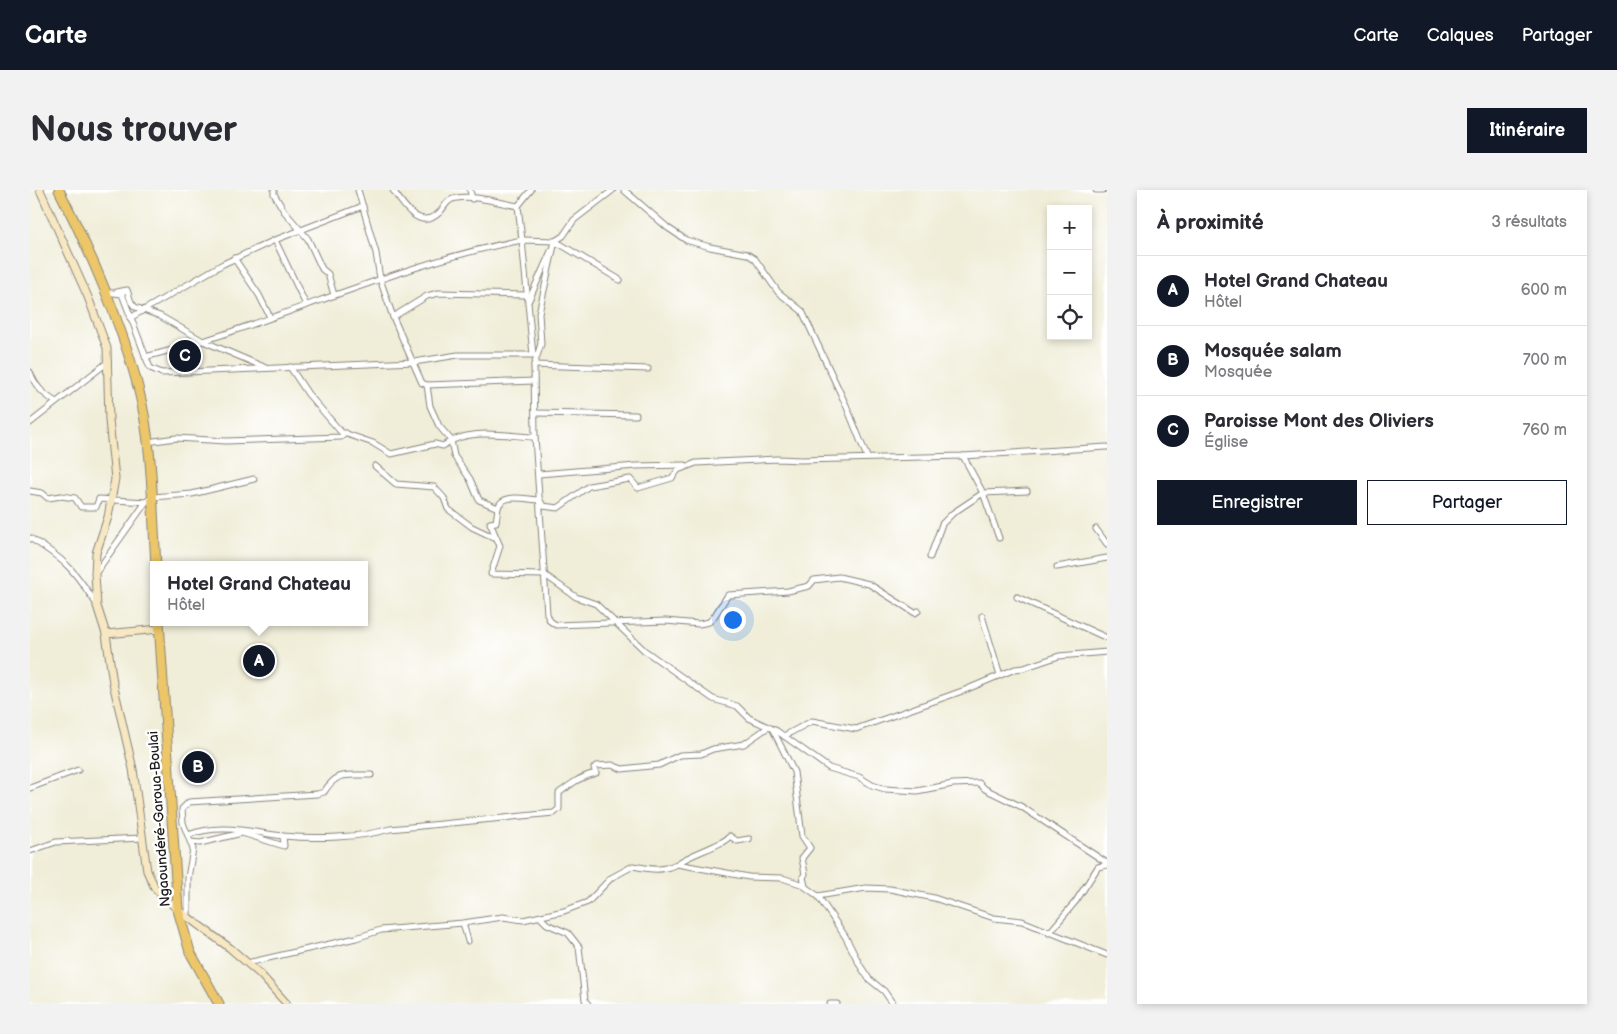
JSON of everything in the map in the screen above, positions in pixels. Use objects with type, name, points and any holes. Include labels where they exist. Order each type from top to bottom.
[{"type":"highway","points":[[59,190],[104,292],[138,387],[147,442],[149,500],[156,561]]},
{"type":"highway","name":"Ngaoundéré-Garoua-Boulai","points":[[160,626],[178,910],[190,952],[216,1004]]},
{"type":"street","points":[[40,190],[99,324],[107,348],[109,420],[115,479],[108,517],[96,553],[94,574],[97,606],[106,634],[113,683],[133,769],[148,871],[155,888],[178,910],[247,963],[287,1004]]},
{"type":"street","points":[[274,190],[274,194],[284,211],[308,239],[322,269],[328,274],[334,295]]},
{"type":"street","points":[[358,190],[376,253],[380,279],[393,317],[422,383],[427,385],[534,380]]},
{"type":"street","points":[[393,190],[407,211],[414,216],[424,219],[435,217],[446,201],[455,198],[472,198],[518,206]]},
{"type":"street","points":[[470,190],[472,198]]},
{"type":"street","points":[[117,292],[122,294],[150,368],[162,373],[265,367],[414,362],[458,354],[533,355],[518,206],[531,190]]},
{"type":"street","points":[[145,358],[203,341],[380,279],[472,250],[522,240],[537,242],[555,241],[563,236],[574,220],[614,190]]},
{"type":"street","points":[[624,190],[668,228],[686,240],[747,254],[755,259],[778,292],[802,311],[846,405],[867,458]]},
{"type":"street","points":[[1096,190],[1104,190]]},
{"type":"street","points":[[130,318],[185,284],[234,258],[363,206]]},
{"type":"street","points":[[275,240],[306,305]]},
{"type":"street","points":[[555,241],[620,280]]},
{"type":"street","points":[[528,305],[530,295],[555,241]]},
{"type":"street","points":[[555,241],[539,313],[541,344],[534,366],[535,437],[550,621],[556,625],[666,621],[699,624],[709,622],[728,595],[788,591],[809,586],[814,580],[831,577],[868,584],[914,613],[918,611]]},
{"type":"street","points":[[234,258],[259,295],[270,317]]},
{"type":"street","points":[[104,292],[128,290],[131,302],[135,307],[160,316],[203,341],[265,367]]},
{"type":"street","points":[[393,317],[427,296],[438,293],[527,295]]},
{"type":"street","points":[[30,423],[108,362]]},
{"type":"street","points":[[534,366],[648,369]]},
{"type":"street","points":[[290,367],[308,394],[337,428],[373,443],[392,454],[435,444],[443,446],[451,440],[465,435],[535,437]]},
{"type":"street","points":[[30,372],[44,395],[56,402]]},
{"type":"street","points":[[427,385],[430,406],[439,426],[451,440],[454,456],[470,479],[480,500],[498,508]]},
{"type":"street","points":[[536,413],[636,415]]},
{"type":"street","points":[[147,442],[176,438],[226,441],[341,437],[346,433]]},
{"type":"street","points":[[539,474],[636,466],[688,465],[778,459],[963,456],[1107,447]]},
{"type":"street","points":[[963,456],[983,493],[1000,538]]},
{"type":"street","points":[[540,500],[543,506],[558,508],[583,489],[619,480],[630,480],[638,488],[644,488],[672,478],[678,470],[688,465]]},
{"type":"street","points":[[375,466],[396,484],[434,487],[444,498],[448,509],[472,527],[490,534],[498,543]]},
{"type":"street","points":[[30,491],[42,493],[48,498],[61,496],[75,498],[80,507],[96,508],[99,499],[149,500],[192,494],[254,479]]},
{"type":"street","points":[[930,558],[942,524],[953,513],[983,493],[1027,491]]},
{"type":"street","points":[[540,500],[512,497],[501,503],[498,508],[496,522],[490,523],[500,546],[491,574],[545,575],[576,597],[596,604],[644,650],[713,699],[737,706],[749,718],[784,736],[828,768],[859,777],[872,785],[885,789],[917,791],[953,784],[979,783],[985,789],[1022,807],[1107,864]]},
{"type":"street","points":[[94,574],[149,500]]},
{"type":"street","points":[[1096,528],[1107,544]]},
{"type":"street","points":[[30,538],[54,553],[70,567],[97,606]]},
{"type":"street","points":[[1058,567],[1107,558]]},
{"type":"street","points":[[1017,597],[1107,638]]},
{"type":"street","points":[[982,616],[1000,675]]},
{"type":"street","points":[[106,634],[160,626]]},
{"type":"street","points":[[784,736],[812,721],[856,729],[1000,675],[1058,656],[1107,652]]},
{"type":"street","points":[[188,835],[214,828],[255,830],[283,836],[364,836],[390,829],[554,813],[558,809],[559,793],[570,787],[578,778],[596,773],[594,768],[596,766],[612,765],[622,769],[659,765],[680,755],[701,754],[713,749],[744,744],[767,728]]},
{"type":"street","points":[[773,730],[794,772],[802,836],[810,848],[802,858],[805,886]]},
{"type":"street","points":[[30,788],[78,770]]},
{"type":"street","points":[[188,917],[188,878],[193,849],[183,823],[182,809],[189,802],[318,794],[324,792],[330,782],[336,777],[371,775]]},
{"type":"street","points":[[190,842],[200,843],[242,833],[284,846],[283,836]]},
{"type":"street","points":[[247,963],[356,938],[381,930],[463,923],[503,917],[523,920],[540,917],[588,902],[611,878],[633,866],[652,870],[668,868],[703,849],[726,841],[730,836],[737,840],[749,839]]},
{"type":"street","points":[[30,851],[56,842],[142,838]]},
{"type":"street","points":[[676,864],[749,878],[782,878],[805,886],[818,896],[845,936],[869,979],[884,991],[893,1004]]},
{"type":"street","points":[[1049,932],[1076,901],[1098,867],[1107,864]]},
{"type":"street","points":[[818,896],[866,888],[890,889],[934,898],[994,918],[1022,921],[1107,955]]},
{"type":"street","points":[[540,917],[547,924],[568,933],[579,947],[585,1000],[588,1004]]},
{"type":"street","points":[[463,923],[468,941]]},
{"type":"street","points":[[830,1004],[837,1004]]},
{"type":"place","name":"Paroisse Mont des Oliviers","points":[[185,356]]},
{"type":"place","name":"Hotel Grand Chateau","points":[[259,661]]},
{"type":"place","name":"Mosquée salam","points":[[198,767]]}]
